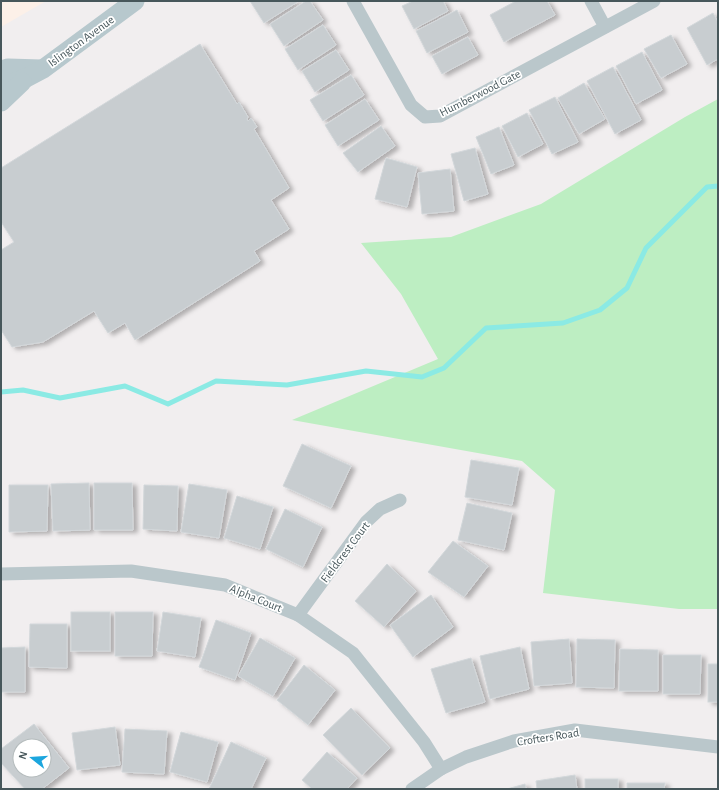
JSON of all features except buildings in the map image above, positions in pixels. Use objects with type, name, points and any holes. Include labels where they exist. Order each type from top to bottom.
[{"type":"main road","name":"Islington Avenue","points":[[1,87],[26,78],[43,69],[135,1]]},
{"type":"main road","points":[[1,70],[8,68],[43,69]]},
{"type":"main road","name":"Islington Avenue","points":[[1,102],[26,78]]},
{"type":"street","name":"Humberwood Gate","points":[[353,1],[411,105],[425,117],[440,116],[654,1]]},
{"type":"street","points":[[591,1],[606,27]]},
{"type":"street","name":"Fieldcrest Court","points":[[298,615],[366,522],[380,509],[400,500]]},
{"type":"street","name":"Alpha Court","points":[[1,574],[131,571],[225,585],[298,615],[353,653],[424,742],[441,769]]},
{"type":"street","name":"Crofters Road","points":[[412,789],[441,769],[466,757],[514,741],[575,730],[718,747]]},
{"type":"shaded area","points":[[1,1],[46,1],[1,27]]},
{"type":"green space","points":[[718,99],[718,609],[679,609],[543,593],[555,490],[522,461],[292,420],[438,359],[401,294],[361,243],[451,237],[541,204],[685,117]]},
{"type":"waterway","points":[[1,392],[23,390],[60,398],[125,386],[168,404],[216,381],[287,385],[366,371],[422,377],[444,368],[486,328],[563,323],[600,310],[627,288],[646,248],[707,187],[718,186]]}]
